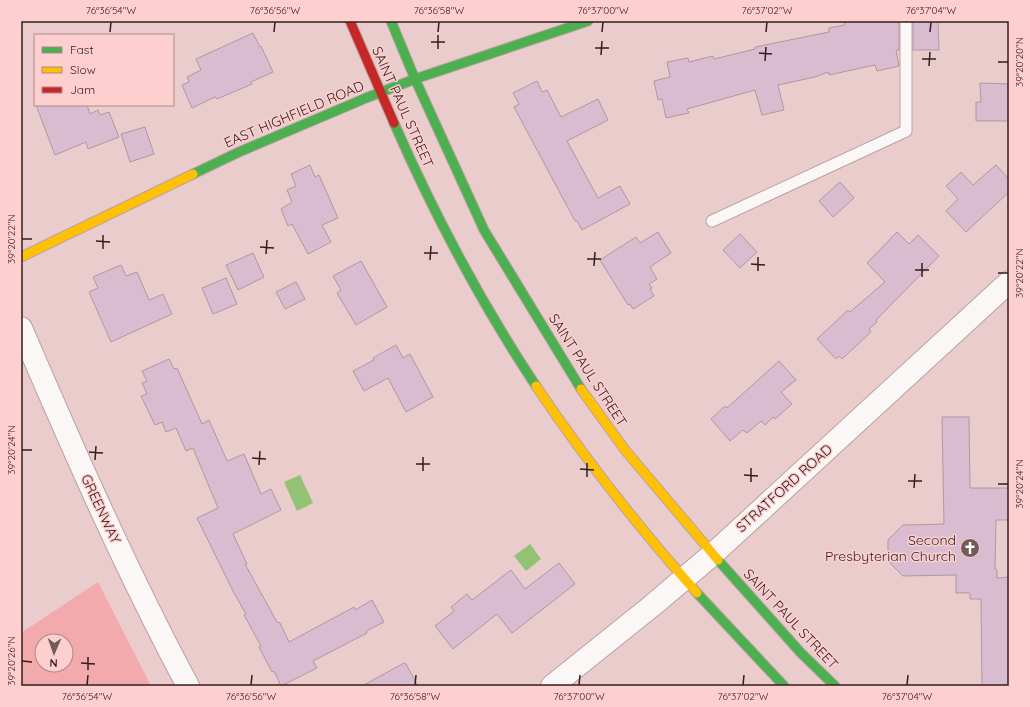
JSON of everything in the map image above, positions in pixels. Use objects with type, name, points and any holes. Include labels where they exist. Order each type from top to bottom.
[{"type":"main road","name":"SAINT PAUL STREET","points":[[350,21],[380,92],[425,190],[459,258],[514,352],[569,434],[618,500],[684,579],[784,686]]},
{"type":"main road","name":"SAINT PAUL STREET","points":[[391,21],[415,79],[484,230],[584,393],[625,450],[712,554],[801,653],[834,686]]},
{"type":"main road","name":"EAST HIGHFIELD ROAD","points":[[21,257],[147,195],[232,156],[380,92],[588,21]]},
{"type":"street","name":"STRATFORD ROAD","points":[[552,686],[684,579],[1009,282]]},
{"type":"street","name":"GREENWAY","points":[[21,328],[112,533],[188,686]]},
{"type":"lane","points":[[712,221],[906,131],[906,21]]},
{"type":"shaded area","points":[[300,475],[313,503],[297,511],[284,482]]},
{"type":"shaded area","points":[[530,544],[541,559],[526,571],[514,556]]},
{"type":"shaded area","points":[[98,582],[151,686],[21,686],[21,633]]},
{"type":"building","points":[[844,21],[899,21],[899,50],[896,50],[899,66],[877,71],[875,65],[829,75],[828,72],[815,77],[778,85],[784,110],[762,115],[755,90],[687,109],[689,113],[666,118],[662,99],[658,100],[654,81],[670,77],[667,62],[688,58],[689,62],[713,56],[714,59],[755,49],[755,47],[829,32],[829,28],[845,25]]},
{"type":"building","points":[[913,21],[938,21],[939,50],[913,50]]},
{"type":"building","points":[[253,33],[273,72],[251,82],[252,84],[217,99],[215,97],[192,108],[182,85],[189,82],[187,77],[201,70],[196,59]]},
{"type":"building","points":[[537,81],[542,92],[547,90],[561,117],[598,99],[608,120],[567,141],[598,198],[620,186],[630,204],[582,230],[577,221],[575,221],[514,107],[519,104],[513,93]]},
{"type":"building","points":[[980,83],[1009,84],[1009,121],[976,121],[976,102],[981,102]]},
{"type":"building","points":[[36,106],[87,106],[90,114],[98,110],[100,115],[109,112],[119,137],[88,149],[86,142],[55,155]]},
{"type":"building","points":[[145,127],[154,154],[130,162],[121,134]]},
{"type":"building","points":[[310,165],[315,177],[319,175],[338,218],[322,225],[331,242],[308,254],[292,224],[288,226],[281,209],[292,202],[287,190],[296,186],[291,174]]},
{"type":"building","points":[[996,165],[1009,179],[1009,192],[966,232],[946,211],[958,199],[946,186],[961,172],[973,185]]},
{"type":"building","points":[[840,182],[854,198],[833,217],[819,201]]},
{"type":"building","points":[[658,232],[671,253],[650,267],[657,279],[649,284],[652,288],[650,289],[654,296],[633,309],[630,304],[628,305],[600,260],[636,237],[640,243]]},
{"type":"building","points":[[897,232],[909,244],[918,235],[939,256],[876,320],[877,322],[869,329],[871,332],[842,359],[839,356],[836,359],[817,339],[848,310],[850,312],[885,282],[867,263]]},
{"type":"building","points":[[740,234],[757,252],[740,268],[723,250]]},
{"type":"building","points":[[253,253],[264,277],[238,290],[226,265]]},
{"type":"building","points":[[361,261],[387,307],[356,325],[337,293],[341,290],[333,276]]},
{"type":"building","points":[[121,265],[126,276],[137,272],[149,300],[163,294],[172,314],[111,342],[89,292],[98,288],[93,277]]},
{"type":"building","points":[[226,278],[237,304],[213,314],[202,288]]},
{"type":"building","points":[[296,282],[305,299],[285,309],[276,292]]},
{"type":"building","points":[[396,345],[403,358],[410,354],[433,397],[406,412],[388,378],[364,391],[353,371],[374,360],[373,358]]},
{"type":"building","points":[[169,359],[174,369],[177,368],[202,424],[209,420],[227,461],[244,454],[261,494],[271,489],[281,510],[233,534],[247,564],[245,564],[277,622],[280,623],[289,642],[354,607],[355,610],[372,600],[384,622],[366,631],[367,633],[313,661],[317,668],[281,686],[274,671],[272,672],[259,647],[261,646],[244,615],[246,614],[197,518],[218,508],[193,448],[186,451],[176,428],[166,432],[162,422],[155,425],[141,396],[147,394],[142,383],[147,381],[142,371]]},
{"type":"building","points":[[779,361],[796,380],[781,392],[792,404],[775,419],[773,417],[765,425],[761,421],[747,433],[743,430],[730,441],[711,419],[725,406],[727,408]]},
{"type":"building","points":[[942,417],[969,417],[970,488],[1009,488],[1009,520],[996,520],[995,569],[997,570],[997,578],[1009,577],[1009,686],[982,686],[981,599],[970,599],[970,593],[956,593],[956,575],[903,576],[888,561],[888,540],[903,525],[944,524]]},
{"type":"building","points":[[559,563],[575,584],[512,633],[497,614],[453,649],[435,626],[454,611],[451,607],[467,594],[472,600],[511,570],[525,589]]},
{"type":"building","points":[[404,663],[418,686],[362,686]]},
{"type":"traffic: fast","points":[[391,21],[415,79],[484,230],[581,389]]},
{"type":"traffic: fast","points":[[193,174],[239,152],[366,98],[415,79],[588,21]]},
{"type":"traffic: fast","points":[[394,123],[425,191],[459,258],[496,323],[536,386]]},
{"type":"traffic: fast","points":[[718,560],[801,653],[835,686]]},
{"type":"traffic: fast","points":[[697,593],[784,686]]},
{"type":"traffic: slow","points":[[21,257],[193,174]]},
{"type":"traffic: slow","points":[[536,386],[613,492],[654,544],[697,593]]},
{"type":"traffic: slow","points":[[581,389],[625,450],[718,560]]},
{"type":"traffic: jam","points":[[350,21],[394,123]]},
{"type":"place","name":"Second Presbyterian Church","points":[[970,548]]}]
